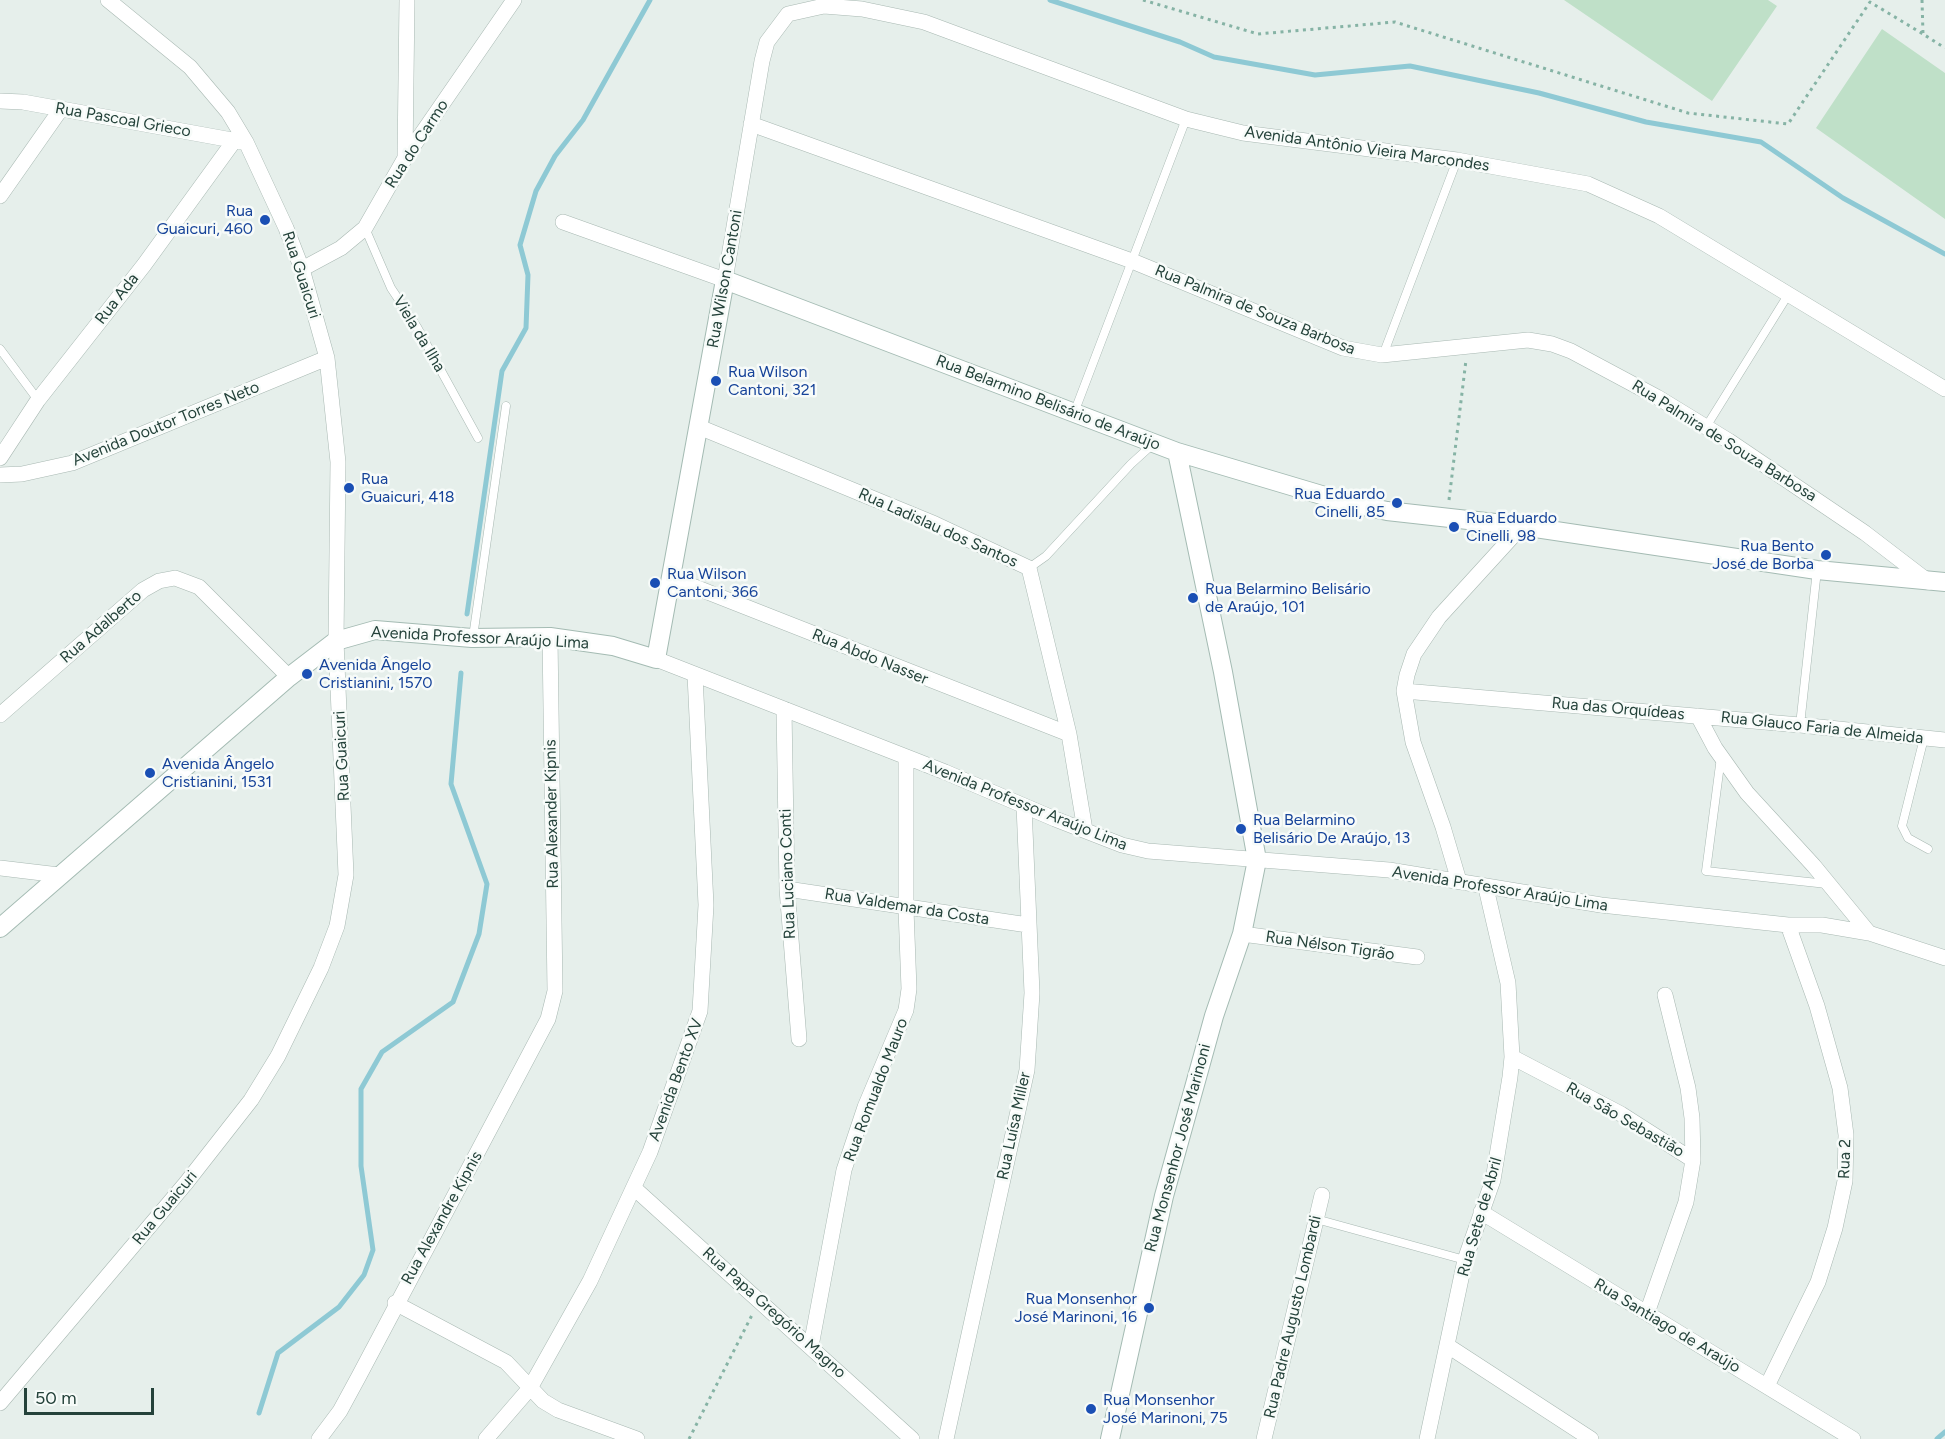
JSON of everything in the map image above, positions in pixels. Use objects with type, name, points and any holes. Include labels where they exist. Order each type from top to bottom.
[{"type":"street","name":"Rua Guaicuri","points":[[0,1403],[231,1129],[278,1056],[321,968],[338,926],[346,875],[336,641],[338,462],[327,358],[302,268],[228,112],[196,73],[108,0]]},
{"type":"street","points":[[405,158],[407,0]]},
{"type":"street","name":"Rua do Carmo","points":[[302,268],[341,248],[365,228],[405,158],[514,0]]},
{"type":"street","name":"Avenida Antônio Vieira Marcondes","points":[[767,42],[788,14],[805,8],[832,4],[862,9],[924,22],[1186,119],[1243,133],[1457,160],[1578,182],[1620,196],[1659,216],[1945,389]]},
{"type":"street","name":"Rua Wilson Cantoni","points":[[656,659],[767,42]]},
{"type":"street","name":"Rua Pascoal Grieco","points":[[0,101],[181,129],[240,141]]},
{"type":"street","points":[[0,196],[61,109]]},
{"type":"street","name":"Rua Palmira de Souza Barbosa","points":[[751,124],[1132,261],[1343,348],[1382,355],[1429,352],[1467,345],[1528,340],[1552,344],[1621,377],[1706,427],[1804,489],[1937,582]]},
{"type":"street","name":"Rua Ada","points":[[0,458],[38,400],[240,141]]},
{"type":"street","name":"Rua Belarmino Belisário de Araújo","points":[[563,222],[725,280],[1074,415],[1177,452],[1223,672],[1257,860]]},
{"type":"street","name":"Avenida Doutor Torres Neto","points":[[0,475],[22,474],[72,463],[327,358]]},
{"type":"street","name":"Rua Ladislau dos Santos","points":[[699,427],[934,524],[1029,568],[1069,734],[1084,830]]},
{"type":"street","points":[[1177,452],[1345,502],[1387,511],[1522,526],[1817,570],[1937,582]]},
{"type":"street","points":[[1459,881],[1440,817],[1413,742],[1404,691],[1414,654],[1425,634],[1522,526]]},
{"type":"street","name":"Rua Adalberto","points":[[0,715],[143,590],[159,581],[175,578],[199,587],[289,677]]},
{"type":"street","name":"Rua Abdo Nasser","points":[[672,578],[1069,734]]},
{"type":"street","name":"Avenida Professor Araújo Lima","points":[[336,641],[375,630],[472,638],[550,637],[613,646],[656,659],[784,709],[1122,845],[1148,851],[1389,870],[1459,881],[1486,888],[1601,905],[1788,925],[1822,926],[1869,933],[1945,958]]},
{"type":"street","name":"Rua Alexander Kipnis","points":[[550,637],[555,991]]},
{"type":"street","points":[[0,928],[289,677],[336,641]]},
{"type":"street","name":"Avenida Bento XV","points":[[486,1439],[530,1388],[590,1281],[634,1188],[690,1046],[700,1011],[706,905],[694,675]]},
{"type":"street","name":"Rua das Orquídeas","points":[[1404,691],[1698,716],[1721,757],[1747,793],[1869,933]]},
{"type":"street","name":"Rua Luciano Conti","points":[[784,709],[787,889],[799,1039]]},
{"type":"street","name":"Rua Glauco Faria de Almeida","points":[[1698,716],[1945,741]]},
{"type":"street","name":"Rua Romualdo Mauro","points":[[811,1346],[844,1170],[865,1107],[906,1010],[909,989],[906,909],[906,758]]},
{"type":"street","name":"Rua Luísa Miller","points":[[946,1439],[1027,1070],[1032,993],[1024,807]]},
{"type":"street","name":"Rua Monsenhor José Marinoni","points":[[1110,1439],[1181,1129],[1214,1016],[1242,934],[1257,860]]},
{"type":"street","points":[[0,868],[59,875]]},
{"type":"street","name":"Rua Sete de Abril","points":[[1428,1439],[1465,1260],[1493,1180],[1499,1153],[1512,1057],[1508,983],[1486,888]]},
{"type":"street","name":"Rua Valdemar da Costa","points":[[787,889],[906,909],[1028,925]]},
{"type":"street","name":"Rua 2","points":[[1767,1386],[1818,1282],[1835,1228],[1845,1181],[1846,1135],[1840,1088],[1817,1006],[1788,925]]},
{"type":"street","name":"Rua Nélson Tigrão","points":[[1242,934],[1417,957]]},
{"type":"street","name":"Rua Alexandre Kipnis","points":[[319,1439],[340,1411],[395,1303],[534,1050],[548,1019],[555,991]]},
{"type":"street","points":[[1665,995],[1688,1088],[1692,1118],[1693,1160]]},
{"type":"street","name":"Rua São Sebastião","points":[[1512,1057],[1621,1114],[1693,1160],[1686,1202],[1647,1313]]},
{"type":"street","name":"Rua Papa Gregório Magno","points":[[634,1188],[760,1299],[912,1439]]},
{"type":"street","name":"Rua Padre Augusto Lombardi","points":[[1264,1439],[1322,1195]]},
{"type":"street","name":"Rua Santiago de Araújo","points":[[1481,1212],[1853,1439]]},
{"type":"street","points":[[395,1303],[506,1362],[530,1388],[558,1410],[637,1439]]},
{"type":"street","points":[[1449,1346],[1591,1439]]},
{"type":"lane","points":[[1074,415],[1186,119]]},
{"type":"lane","points":[[1382,355],[1457,160]]},
{"type":"lane","name":"Viela da Ilha","points":[[365,228],[391,288],[422,335],[478,438]]},
{"type":"lane","points":[[1706,427],[1788,295]]},
{"type":"lane","points":[[0,350],[38,400]]},
{"type":"lane","points":[[472,638],[506,406]]},
{"type":"lane","points":[[1029,568],[1046,556],[1131,464],[1154,443]]},
{"type":"lane","points":[[1800,725],[1817,570]]},
{"type":"lane","points":[[1924,738],[1902,826],[1908,838],[1928,849]]},
{"type":"lane","points":[[1721,757],[1706,871],[1828,884]]},
{"type":"lane","points":[[1316,1219],[1465,1260]]},
{"type":"path","points":[[1143,0],[1258,34],[1395,22],[1688,113],[1788,124],[1869,1],[1945,48]]},
{"type":"path","points":[[1922,0],[1923,34]]},
{"type":"path","points":[[1446,516],[1467,345]]},
{"type":"path","points":[[689,1439],[760,1299]]},
{"type":"green space","points":[[1564,0],[1768,0],[1777,6],[1712,101]]},
{"type":"green space","points":[[1882,29],[1945,73],[1945,219],[1816,128]]},
{"type":"waterway","points":[[467,614],[502,371],[526,328],[528,275],[520,245],[536,191],[555,156],[583,120],[650,0]]},
{"type":"waterway","points":[[1050,0],[1180,42],[1214,57],[1315,75],[1410,66],[1539,93],[1646,122],[1761,142],[1843,198],[1945,254]]},
{"type":"waterway","points":[[259,1413],[278,1353],[339,1307],[364,1275],[373,1250],[361,1166],[361,1089],[382,1052],[453,1002],[479,934],[487,884],[451,784],[461,673]]},
{"type":"waterway","points":[[1937,1439],[1945,1432]]},
{"type":"place","name":"Rua Guaicuri, 460","points":[[265,220]]},
{"type":"place","name":"Rua Wilson Cantoni, 321","points":[[716,381]]},
{"type":"place","name":"Rua Guaicuri, 418","points":[[349,488]]},
{"type":"place","name":"Rua Eduardo Cinelli, 85","points":[[1397,503]]},
{"type":"place","name":"Rua Eduardo Cinelli, 98","points":[[1454,527]]},
{"type":"place","name":"Rua Bento José de Borba","points":[[1826,555]]},
{"type":"place","name":"Rua Wilson Cantoni, 366","points":[[655,583]]},
{"type":"place","name":"Rua Belarmino Belisário de Araújo, 101","points":[[1193,598]]},
{"type":"place","name":"Avenida Ângelo Cristianini, 1570","points":[[307,674]]},
{"type":"place","name":"Avenida Ângelo Cristianini, 1531","points":[[150,773]]},
{"type":"place","name":"Rua Belarmino Belisário De Araújo, 13","points":[[1241,829]]},
{"type":"place","name":"Rua Monsenhor José Marinoni, 16","points":[[1149,1308]]},
{"type":"place","name":"Rua Monsenhor José Marinoni, 75","points":[[1091,1409]]}]
